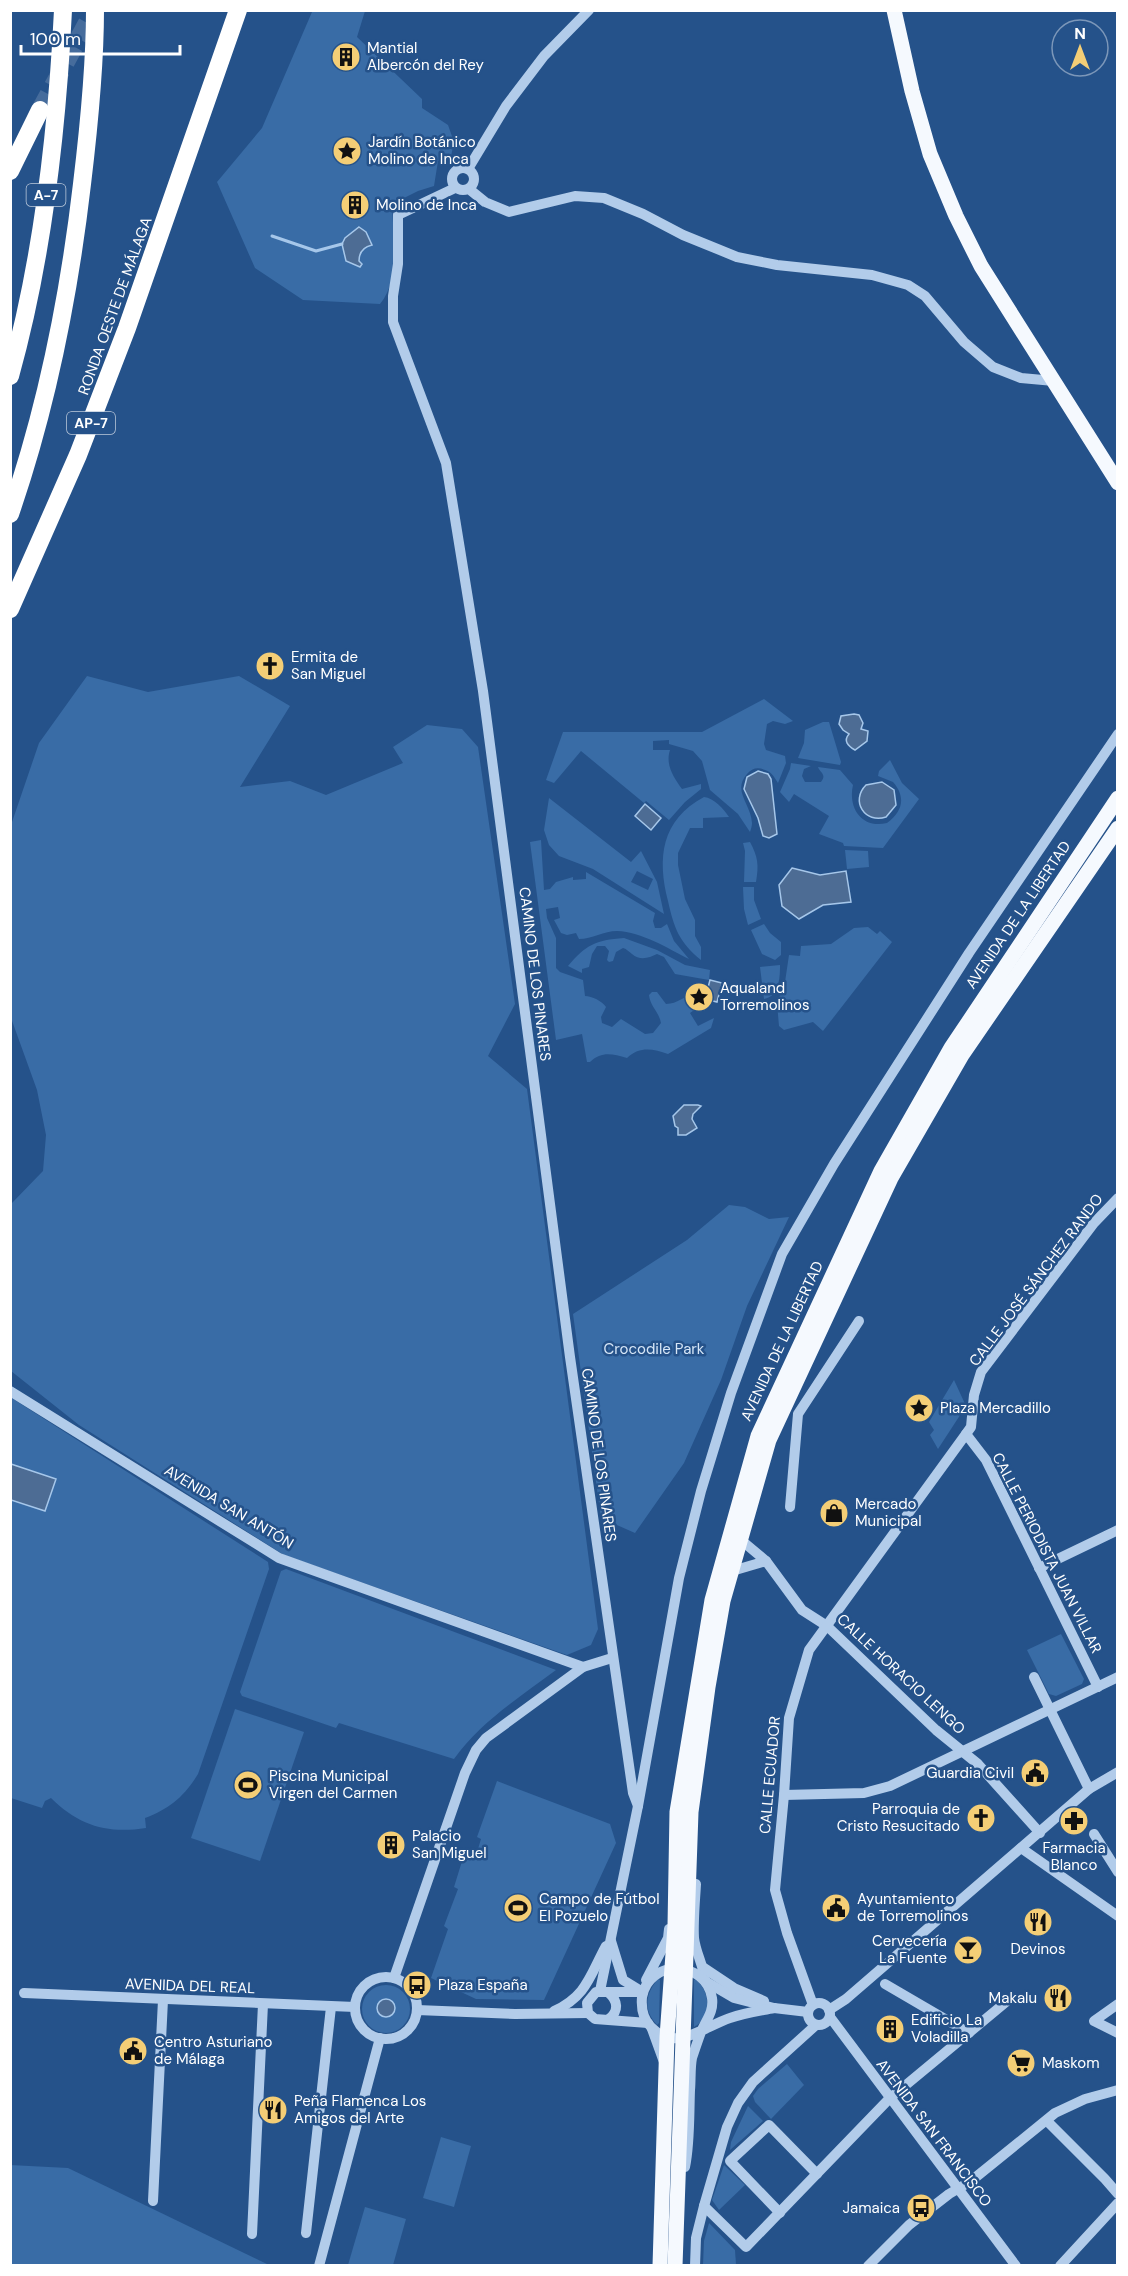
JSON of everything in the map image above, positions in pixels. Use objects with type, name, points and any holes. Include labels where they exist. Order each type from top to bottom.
[{"type":"highway","name":"A-7","points":[[10,376],[38,249],[50,169],[59,97],[63,10]]},
{"type":"highway","name":"A-7","points":[[10,514],[25,472],[46,393],[77,230],[90,123],[95,10]]},
{"type":"highway","name":"RONDA OESTE DE MÁLAGA","points":[[10,609],[78,455],[128,328],[238,10]]},
{"type":"highway","points":[[10,171],[40,110]]},
{"type":"main road","points":[[894,10],[930,154],[956,216],[981,266],[1118,483]]},
{"type":"main road","name":"AVENIDA DE LA LIBERTAD","points":[[678,1968],[675,1891],[677,1812],[712,1600],[758,1437],[881,1171],[951,1048],[1118,798]]},
{"type":"main road","name":"AVENIDA DE LA LIBERTAD","points":[[660,2265],[668,2070],[667,2037],[678,1968],[691,1812],[708,1687],[723,1601],[769,1440],[891,1178],[962,1055],[1118,828]]},
{"type":"main road","points":[[675,2265],[683,2038],[678,1968]]},
{"type":"street","points":[[468,169],[506,106],[544,57],[589,10]]},
{"type":"street","points":[[460,168],[468,169],[474,178],[469,189],[462,191],[455,188],[451,178],[454,172],[460,168]]},
{"type":"street","name":"CAMINO DE LOS PINARES","points":[[455,188],[398,215],[398,264],[393,296],[393,322],[446,463],[483,691],[612,1658],[633,1793],[638,1806]]},
{"type":"street","points":[[469,189],[485,202],[509,212],[575,196],[603,198],[643,214],[682,235],[737,257],[777,266],[872,275],[908,285],[925,296],[964,342],[993,367],[1021,378],[1054,381]]},
{"type":"street","points":[[605,1992],[611,1938],[638,1806],[679,1578],[701,1491],[731,1393],[782,1254],[834,1164],[963,962],[1118,734]]},
{"type":"street","name":"CALLE JOSÉ SÁNCHEZ RANDO","points":[[972,1416],[974,1395],[981,1372],[1094,1223],[1118,1198]]},
{"type":"street","points":[[790,1507],[798,1414],[859,1321]]},
{"type":"street","name":"AVENIDA SAN ANTÓN","points":[[10,1391],[279,1558],[583,1667]]},
{"type":"street","name":"CALLE ECUADOR","points":[[810,2008],[775,1890],[789,1718],[809,1650],[966,1434],[972,1416]]},
{"type":"street","name":"CALLE PERIODISTA JUAN VILLAR","points":[[966,1434],[986,1460],[1098,1687]]},
{"type":"street","points":[[1039,1568],[1118,1530]]},
{"type":"street","name":"CALLE HORACIO LENGO","points":[[741,1540],[766,1561],[802,1610],[827,1626],[936,1730],[978,1764],[1040,1833]]},
{"type":"street","points":[[732,1571],[766,1561]]},
{"type":"street","points":[[394,1978],[465,1773],[476,1750],[486,1738],[583,1667],[612,1658]]},
{"type":"street","points":[[1034,1677],[1089,1789]]},
{"type":"street","points":[[784,1795],[864,1793],[890,1786],[1118,1677]]},
{"type":"street","points":[[695,2265],[696,2238],[727,2127],[738,2103],[753,2082],[816,2025],[824,2024],[829,2014],[1089,1789],[1118,1773]]},
{"type":"street","points":[[677,2199],[686,2162],[692,2061],[713,2000],[705,1981],[704,1968],[696,1951],[694,1938],[697,1824],[691,1812]]},
{"type":"street","points":[[1094,1834],[1118,1872]]},
{"type":"street","points":[[1021,1848],[1117,1916]]},
{"type":"street","points":[[668,2070],[643,2014],[643,1992],[647,1977],[668,1938],[670,1900],[675,1891]]},
{"type":"street","points":[[611,1938],[623,1980],[643,1992]]},
{"type":"street","points":[[549,2013],[566,2006],[580,1994],[589,1982],[611,1938]]},
{"type":"street","points":[[643,1992],[654,1976],[678,1968],[692,1971],[734,1998],[774,2008]]},
{"type":"street","points":[[704,1968],[734,1988],[774,2008]]},
{"type":"street","points":[[394,1978],[404,1982],[416,1999],[415,2020],[401,2035],[380,2038],[370,2034],[362,2027],[355,2007],[361,1990],[367,1983],[376,1979],[394,1978]]},
{"type":"street","points":[[885,1984],[969,2032]]},
{"type":"street","points":[[588,2013],[588,1999],[605,1992],[643,1992]]},
{"type":"street","points":[[417,2010],[588,2013],[595,2019],[605,2021],[613,2016],[617,2006],[614,1997],[605,1992]]},
{"type":"street","name":"AVENIDA DEL REAL","points":[[24,1993],[355,2007]]},
{"type":"street","points":[[153,2201],[163,2000]]},
{"type":"street","points":[[704,2206],[746,2247],[889,2099],[1006,2002]]},
{"type":"street","points":[[252,2234],[263,2004]]},
{"type":"street","points":[[609,2019],[650,2026],[667,2037],[683,2038],[732,2017],[774,2008],[810,2008],[824,2004],[829,2014]]},
{"type":"street","points":[[1118,2004],[1094,2021],[1118,2033]]},
{"type":"street","points":[[306,2233],[330,2007]]},
{"type":"street","points":[[810,2008],[810,2021],[816,2025]]},
{"type":"street","name":"AVENIDA SAN FRANCISCO","points":[[829,2014],[889,2099],[1016,2265]]},
{"type":"street","points":[[319,2265],[380,2038]]},
{"type":"street","points":[[868,2265],[909,2225],[957,2188],[971,2181],[1055,2113],[1085,2099],[1118,2090]]},
{"type":"street","points":[[1047,2121],[1118,2194]]},
{"type":"street","points":[[780,2213],[730,2161],[768,2125],[817,2174]]},
{"type":"street","points":[[1060,2265],[1118,2203]]},
{"type":"green space","name":"Jardín Botánico Molino de Inca","points":[[310,11],[365,11],[357,37],[422,99],[422,108],[448,125],[454,142],[450,161],[438,161],[434,186],[392,204],[393,270],[387,294],[380,304],[303,300],[255,268],[217,182],[262,128],[312,12]]},
{"type":"green space","points":[[87,676],[148,692],[239,676],[290,706],[240,787],[290,781],[326,795],[403,763],[393,747],[427,725],[462,729],[478,747],[515,1004],[488,1056],[527,1089],[598,1629],[591,1645],[567,1655],[284,1555],[79,1425],[11,1371],[11,1204],[43,1171],[46,1135],[37,1090],[11,1018],[11,825],[39,743]]},
{"type":"green space","points":[[764,699],[793,721],[785,724],[773,721],[767,724],[764,744],[766,750],[785,756],[786,763],[778,783],[773,775],[760,769],[751,770],[743,780],[742,792],[752,823],[750,832],[738,814],[710,790],[702,761],[693,751],[669,744],[669,740],[653,741],[653,750],[670,750],[669,766],[682,789],[701,784],[701,789],[669,820],[646,801],[644,803],[581,751],[554,783],[546,780],[563,732],[702,732]]},
{"type":"green space","points":[[823,722],[829,722],[840,765],[798,758],[804,743],[805,730]]},
{"type":"green space","points":[[890,760],[902,783],[919,799],[883,848],[844,846],[843,843],[819,834],[829,816],[794,794],[789,802],[780,792],[791,763],[811,766],[804,769],[802,776],[805,782],[821,782],[823,775],[818,767],[840,770],[853,785],[852,801],[858,814],[870,823],[887,823],[897,814],[901,804],[900,793],[893,782],[878,776],[879,771]]},
{"type":"green space","points":[[704,797],[722,807],[729,817],[703,818],[703,828],[690,828],[678,853],[678,865],[685,899],[695,920],[695,936],[701,947],[701,960],[682,941],[675,927],[665,885],[663,855],[671,829],[679,817]]},
{"type":"green space","points":[[549,798],[631,862],[641,851],[657,882],[664,914],[593,869],[559,856],[549,845],[544,830]],"holes":[[[637,871],[653,879],[648,890],[631,882]]]},
{"type":"green space","points":[[541,840],[544,890],[550,889],[556,882],[573,877],[573,880],[586,879],[586,872],[655,913],[653,921],[655,928],[661,928],[667,924],[674,941],[689,959],[636,934],[612,931],[579,939],[576,933],[567,935],[561,933],[554,920],[560,918],[558,907],[546,909],[547,918],[556,938],[556,968],[560,972],[583,980],[585,996],[597,999],[606,1007],[601,1017],[602,1023],[612,1027],[621,1019],[645,1034],[653,1033],[661,1023],[649,995],[657,992],[666,1004],[691,996],[702,997],[694,1003],[697,1008],[690,1013],[698,1026],[714,1018],[711,1028],[668,1054],[642,1050],[627,1058],[603,1055],[590,1062],[587,1062],[582,1034],[556,1040],[530,842]]},
{"type":"green space","points":[[750,842],[757,861],[757,876],[756,882],[744,882],[743,843]]},
{"type":"green space","points":[[845,850],[868,851],[869,867],[847,869]]},
{"type":"green space","points":[[743,887],[754,887],[754,900],[761,919],[748,925],[744,909]]},
{"type":"green space","points":[[764,924],[770,933],[781,942],[781,955],[775,960],[762,954],[751,930]]},
{"type":"green space","points":[[868,927],[877,934],[880,931],[892,942],[823,1031],[813,1022],[784,1030],[779,1026],[777,1003],[785,982],[789,955],[800,956],[801,946],[831,944],[854,928]]},
{"type":"green space","points":[[624,938],[657,950],[685,965],[710,970],[709,980],[675,974],[664,957],[657,954],[641,958],[623,948],[616,952],[613,961],[609,962],[607,960],[609,951],[605,946],[597,946],[592,954],[589,967],[582,969],[582,973],[568,966],[586,948],[598,942]]},
{"type":"green space","points":[[780,965],[776,991],[764,999],[760,967]]},
{"type":"green space","name":"Crocodile Park","points":[[729,1205],[745,1207],[769,1219],[789,1217],[747,1306],[721,1380],[684,1463],[635,1533],[601,1518],[573,1314],[687,1240]]},
{"type":"green space","points":[[954,1380],[966,1406],[938,1449],[930,1435],[934,1430],[929,1422]]},
{"type":"green space","points":[[10,1397],[268,1562],[269,1569],[198,1774],[175,1801],[145,1818],[146,1828],[107,1829],[72,1815],[51,1798],[45,1801],[42,1808],[11,1798]]},
{"type":"green space","points":[[286,1569],[556,1670],[488,1722],[454,1759],[339,1723],[336,1728],[242,1696],[240,1692],[281,1571]]},
{"type":"green space","points":[[1061,1634],[1084,1679],[1082,1684],[1056,1696],[1049,1694],[1027,1650]]},
{"type":"green space","name":"Piscina Municipal Virgen del Carmen","points":[[235,1709],[304,1732],[260,1861],[191,1838]]},
{"type":"green space","name":"Campo de Fútbol El Pozuelo","points":[[497,1781],[610,1824],[616,1843],[544,2000],[476,1999],[431,1978],[448,1929],[444,1926],[458,1889],[454,1887],[463,1858],[470,1860],[478,1849],[481,1839],[477,1837]]},
{"type":"green space","points":[[658,1979],[660,1980],[659,2023],[657,2025],[649,2014],[647,2002],[650,1990]]},
{"type":"green space","points":[[696,1979],[707,1997],[707,2011],[700,2023],[694,2027],[694,1980]]},
{"type":"green space","points":[[381,1985],[391,1985],[403,1992],[410,2004],[410,2014],[403,2026],[391,2033],[381,2033],[366,2022],[362,2014],[362,2004],[373,1989]]},
{"type":"green space","points":[[787,2064],[804,2085],[771,2119],[755,2102],[753,2096]]},
{"type":"green space","points":[[748,2106],[763,2121],[730,2150],[731,2142]]},
{"type":"green space","points":[[441,2137],[471,2146],[454,2207],[423,2198]]},
{"type":"green space","points":[[10,2165],[68,2168],[269,2265],[11,2265]]},
{"type":"green space","points":[[724,2165],[745,2185],[719,2210],[712,2200]]},
{"type":"green space","points":[[365,2207],[406,2219],[393,2265],[348,2265]]},
{"type":"green space","points":[[709,2223],[735,2250],[736,2265],[703,2265],[704,2241]]},
{"type":"shaded area","points":[[359,227],[366,232],[372,245],[366,247],[361,253],[360,267],[346,261],[342,244],[345,238]]},
{"type":"shaded area","points":[[859,715],[863,723],[861,729],[868,731],[867,741],[855,750],[847,743],[846,739],[849,734],[839,724],[841,716]]},
{"type":"shaded area","points":[[758,771],[768,774],[771,779],[777,834],[769,838],[763,836],[758,818],[744,789],[747,777]]},
{"type":"shaded area","points":[[882,782],[894,790],[896,805],[886,817],[872,817],[862,810],[859,798],[861,791],[866,785]]},
{"type":"shaded area","points":[[645,804],[661,818],[651,830],[635,816]]},
{"type":"shaded area","points":[[792,868],[820,875],[846,871],[851,902],[823,905],[799,919],[782,906],[779,885]]},
{"type":"shaded area","points":[[710,980],[722,983],[717,1002],[705,999]]},
{"type":"shaded area","points":[[684,1105],[701,1106],[693,1114],[692,1119],[697,1128],[686,1135],[678,1135],[673,1116]]},
{"type":"shaded area","points":[[11,1464],[56,1479],[45,1511],[11,1500]]},
{"type":"shaded area","points":[[386,1999],[392,2002],[395,2008],[392,2014],[386,2017],[380,2014],[377,2008],[380,2002]]},
{"type":"waterway","points":[[272,236],[316,251],[342,244]]},
{"type":"tunnel","points":[[40,110],[94,10]]},
{"type":"place","name":"Mantial Albercón del Rey","points":[[346,57]]},
{"type":"place","name":"Jardín Botánico Molino de Inca","points":[[347,151]]},
{"type":"place","name":"Molino de Inca","points":[[355,205]]},
{"type":"place","name":"Ermita de San Miguel","points":[[270,666]]},
{"type":"place","name":"Aqualand Torremolinos","points":[[699,997]]},
{"type":"place","name":"Plaza Mercadillo","points":[[919,1408]]},
{"type":"place","name":"Mercado Municipal","points":[[834,1513]]},
{"type":"place","name":"Guardia Civil","points":[[1035,1773]]},
{"type":"place","name":"Piscina Municipal Virgen del Carmen","points":[[248,1785]]},
{"type":"place","name":"Parroquia de Cristo Resucitado","points":[[981,1818]]},
{"type":"place","name":"Farmacia Blanco","points":[[1074,1821]]},
{"type":"place","name":"Palacio San Miguel","points":[[391,1845]]},
{"type":"place","name":"Campo de Fútbol El Pozuelo","points":[[518,1908]]},
{"type":"place","name":"Ayuntamiento de Torremolinos","points":[[836,1908]]},
{"type":"place","name":"Devinos","points":[[1038,1922]]},
{"type":"place","name":"Cervecería La Fuente","points":[[968,1950]]},
{"type":"place","name":"Plaza España","points":[[417,1985]]},
{"type":"place","name":"Makalu","points":[[1058,1998]]},
{"type":"place","name":"Edificio La Voladilla","points":[[890,2029]]},
{"type":"place","name":"Centro Asturiano de Málaga","points":[[133,2051]]},
{"type":"place","name":"Maskom","points":[[1021,2063]]},
{"type":"place","name":"Peña Flamenca Los Amigos del Arte","points":[[273,2110]]},
{"type":"place","name":"Jamaica","points":[[921,2208]]}]
